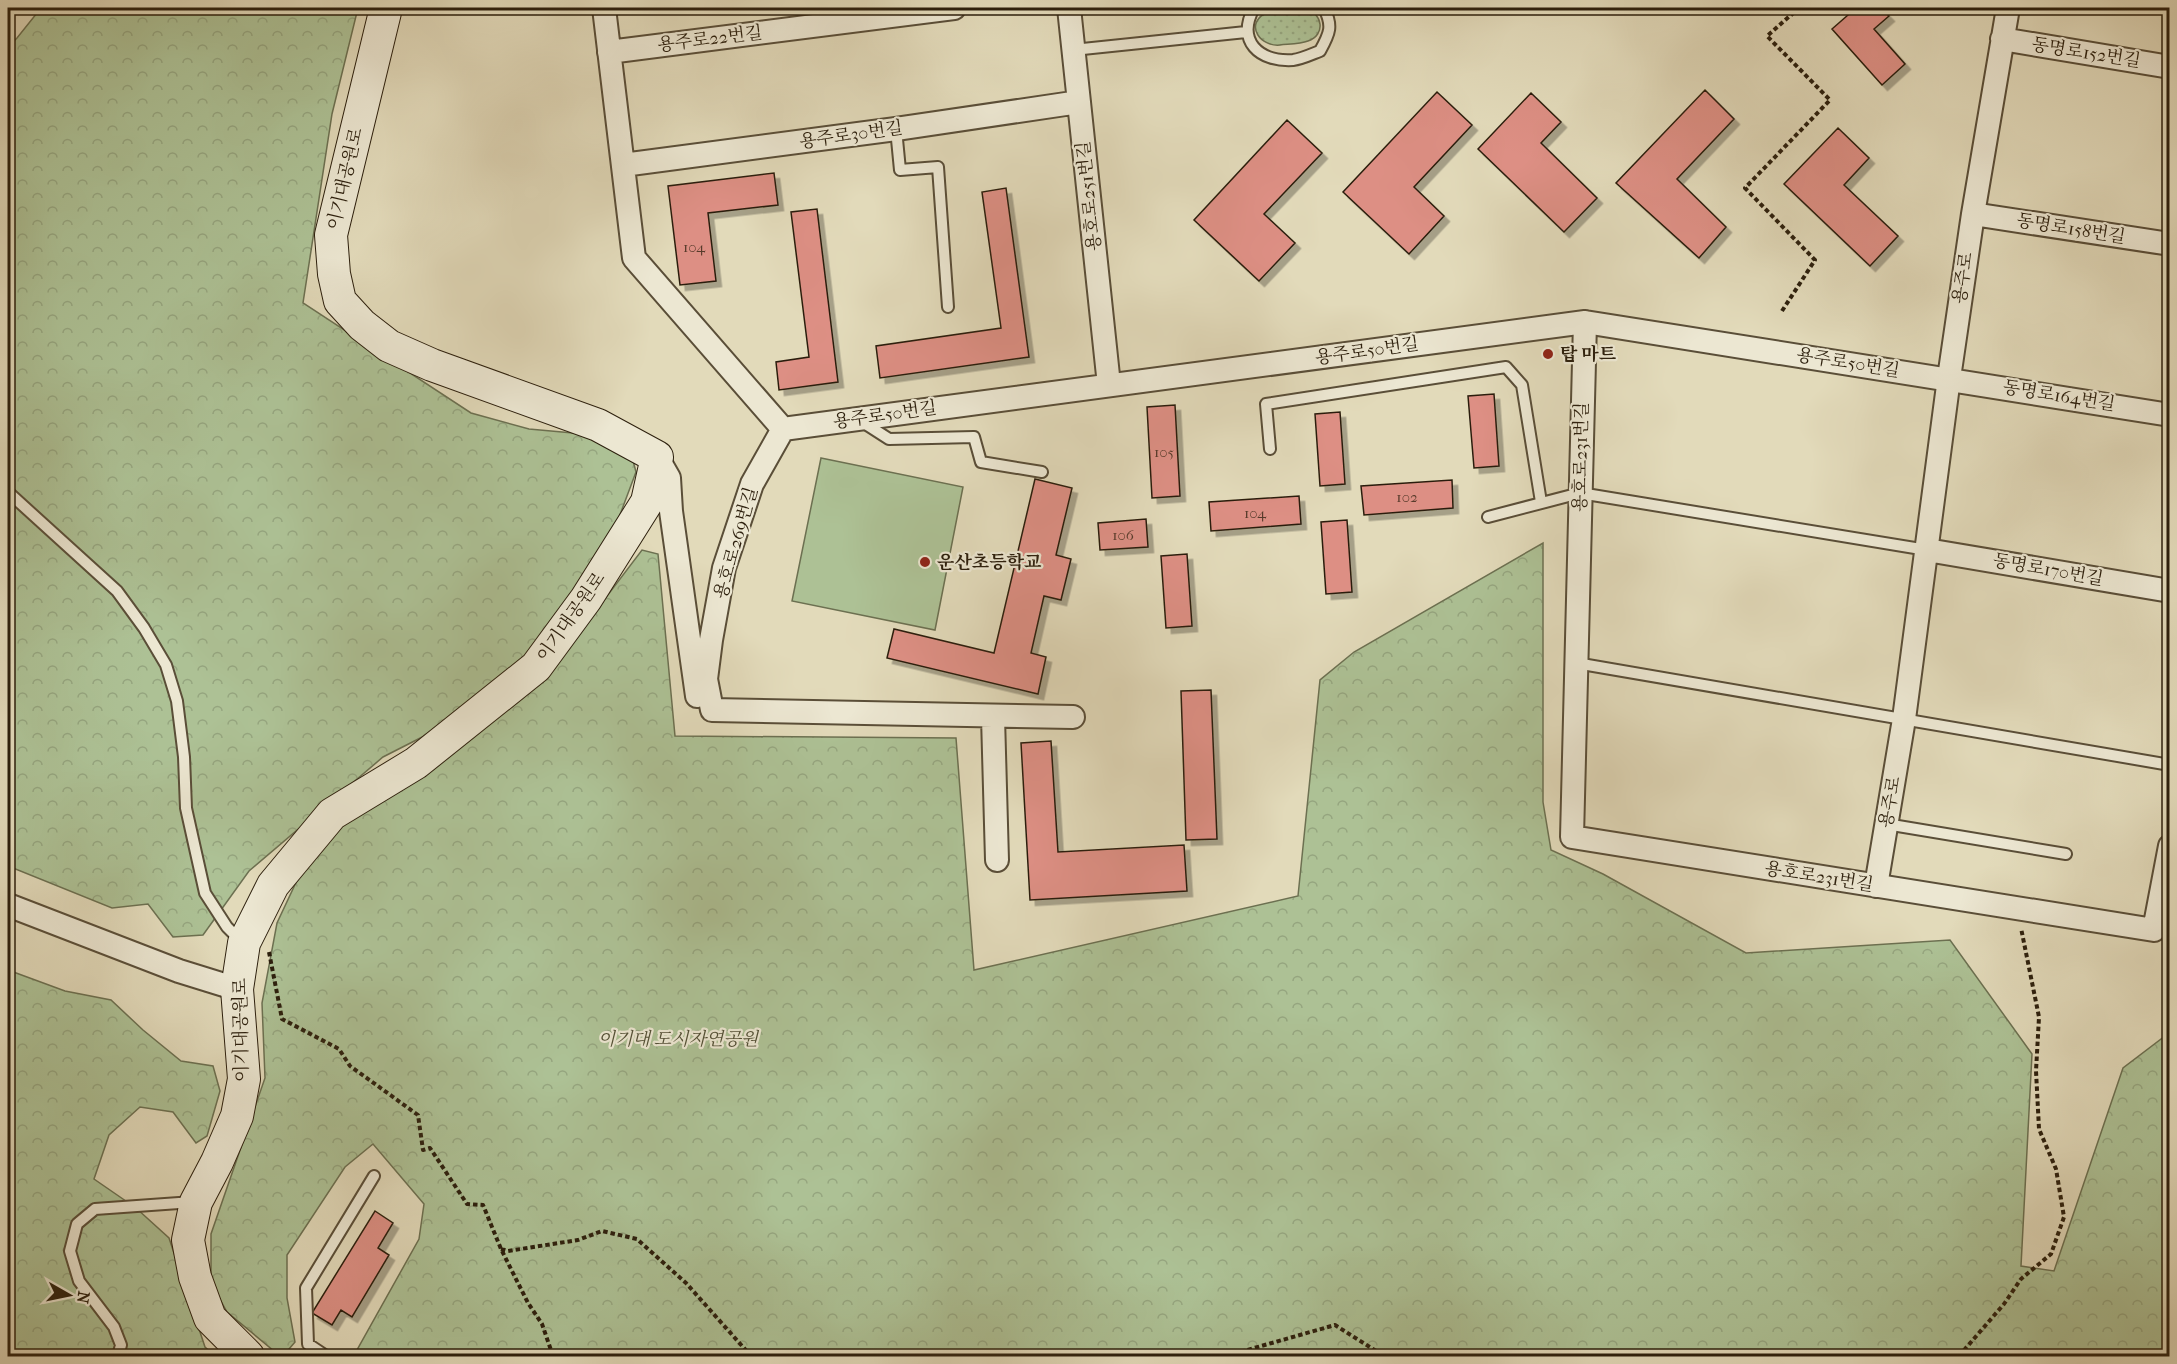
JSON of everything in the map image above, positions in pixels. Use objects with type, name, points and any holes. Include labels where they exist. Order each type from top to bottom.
[{"type":"street","name":"이기대공원로","points":[[248,1356],[210,1318],[195,1277],[188,1240],[196,1202],[237,1116],[244,1079],[237,989],[248,935],[273,885],[332,814],[416,763],[536,667],[586,598],[647,502],[657,456],[598,425],[432,365],[389,346],[362,325],[340,301],[334,274],[331,235],[387,8]]},
{"type":"street","points":[[604,8],[634,258],[783,429]]},
{"type":"street","name":"용주로22번길","points":[[609,52],[954,8]]},
{"type":"street","name":"용호로251번길","points":[[1069,8],[1109,385]]},
{"type":"street","name":"용주로","points":[[1876,886],[1904,719],[1973,214],[2008,8]]},
{"type":"street","name":"동명로152번길","points":[[2002,39],[2169,67]]},
{"type":"street","name":"용주로30번길","points":[[623,165],[1079,102]]},
{"type":"street","name":"동명로158번길","points":[[1973,214],[2169,244]]},
{"type":"street","name":"용주로50번길","points":[[783,429],[1585,322],[1949,378]]},
{"type":"street","name":"용호로231번길","points":[[1585,322],[1572,837],[2154,930],[2169,846]]},
{"type":"street","name":"동명로164번길","points":[[1949,378],[2169,415]]},
{"type":"street","name":"용호로269번길","points":[[712,710],[706,679],[724,568],[752,484],[783,429]]},
{"type":"street","points":[[657,456],[669,478],[697,699],[703,707],[712,710],[1073,717]]},
{"type":"street","name":"동명로170번길","points":[[1927,550],[2169,591]]},
{"type":"street","points":[[993,717],[997,860]]},
{"type":"street","points":[[8,905],[179,970],[237,989]]},
{"type":"lane","points":[[1254,8],[1246,32],[1254,49],[1269,58],[1295,60],[1320,51],[1328,36],[1330,20],[1324,8]]},
{"type":"lane","points":[[1073,50],[1246,32]]},
{"type":"lane","points":[[896,129],[900,170],[938,167],[948,307]]},
{"type":"lane","points":[[1270,449],[1266,404],[1506,367],[1522,385],[1541,502]]},
{"type":"lane","points":[[858,419],[889,439],[974,437],[981,462],[1042,472]]},
{"type":"lane","points":[[8,492],[117,591],[144,628],[166,665],[177,701],[186,808],[205,893],[227,927],[248,935]]},
{"type":"lane","points":[[1488,517],[1580,493],[1927,550]]},
{"type":"lane","points":[[1576,663],[2169,765]]},
{"type":"lane","points":[[1886,824],[2066,854]]},
{"type":"lane","points":[[326,1356],[308,1344],[306,1288],[374,1176]]},
{"type":"lane","points":[[117,1356],[121,1345],[114,1327],[79,1281],[70,1251],[76,1224],[95,1209],[196,1202]]},
{"type":"path","points":[[1782,311],[1815,260],[1744,188],[1830,100],[1767,36],[1798,8]]},
{"type":"path","points":[[1959,1356],[2004,1304],[2021,1278],[2051,1254],[2064,1217],[2056,1169],[2039,1129],[2036,1071],[2039,1017],[2021,927],[2022,909]]},
{"type":"path","points":[[248,935],[270,941],[269,955],[282,1019],[339,1049],[350,1066],[418,1115],[423,1150],[430,1148],[467,1204],[483,1206],[528,1304],[542,1324],[553,1356]]},
{"type":"path","points":[[501,1249],[508,1251],[578,1240],[602,1231],[637,1239],[686,1283],[751,1356]]},
{"type":"path","points":[[1226,1356],[1335,1325],[1384,1356]]},
{"type":"green space","points":[[41,8],[358,8],[332,114],[303,303],[471,413],[529,429],[628,441],[636,472],[615,528],[526,665],[434,731],[383,757],[249,871],[203,935],[173,937],[148,904],[112,908],[8,866],[8,47]]},
{"type":"green space","points":[[1305,8],[1316,14],[1319,19],[1320,29],[1314,38],[1302,43],[1273,45],[1258,35],[1256,24],[1264,14],[1278,9]]},
{"type":"green space","points":[[821,458],[963,487],[935,630],[792,601]]},
{"type":"green space","name":"이기대 도시자연공원","points":[[1543,543],[1543,802],[1551,850],[1603,874],[1746,953],[1950,940],[2032,1054],[2021,1266],[2054,1271],[2123,1068],[2169,1033],[2169,1356],[358,1356],[357,1350],[419,1239],[424,1204],[373,1144],[345,1167],[287,1255],[287,1298],[295,1342],[283,1356],[280,1356],[227,1312],[211,1283],[211,1234],[265,1078],[262,1003],[277,923],[308,857],[339,820],[547,675],[642,550],[658,554],[675,736],[956,738],[974,970],[1298,896],[1320,680],[1354,652]]},
{"type":"green space","points":[[8,970],[65,991],[111,1000],[181,1061],[213,1066],[220,1091],[207,1136],[196,1143],[173,1112],[140,1107],[109,1135],[94,1179],[136,1208],[169,1238],[205,1347],[215,1356],[8,1356]]},
{"type":"building","points":[[1856,8],[1881,8],[1889,16],[1874,29],[1905,64],[1882,85],[1832,29]]},
{"type":"building","points":[[1705,90],[1734,119],[1677,179],[1726,227],[1699,258],[1616,183]]},
{"type":"building","points":[[1437,92],[1472,125],[1414,187],[1444,216],[1409,254],[1343,192]]},
{"type":"building","points":[[1531,93],[1561,122],[1541,143],[1597,198],[1564,232],[1478,149]]},
{"type":"building","points":[[1287,120],[1322,153],[1264,214],[1295,243],[1259,281],[1194,220]]},
{"type":"building","points":[[1838,128],[1869,158],[1844,185],[1898,236],[1870,266],[1784,184]]},
{"type":"building","points":[[774,173],[778,205],[708,213],[716,281],[680,285],[668,186]]},
{"type":"building","points":[[1006,188],[1029,357],[880,378],[876,346],[1001,328],[982,192]]},
{"type":"building","points":[[817,209],[838,382],[779,390],[776,362],[809,357],[791,212]]},
{"type":"building","points":[[1494,394],[1499,466],[1474,468],[1468,396]]},
{"type":"building","points":[[1175,405],[1180,496],[1152,498],[1147,407]]},
{"type":"building","points":[[1340,412],[1345,484],[1320,486],[1315,414]]},
{"type":"building","name":"운산초등학교","points":[[1035,479],[1072,488],[1056,555],[1071,559],[1061,600],[1044,596],[1031,653],[1046,657],[1038,694],[887,658],[894,629],[994,653]]},
{"type":"building","name":"운산초등학교","points":[[1035,479],[1072,488],[1056,555],[1071,559],[1061,600],[1044,596],[1031,653],[1046,657],[1038,694],[887,658],[894,629],[994,653]]},
{"type":"building","points":[[1452,480],[1453,508],[1364,515],[1361,486]]},
{"type":"building","points":[[1299,496],[1301,524],[1211,531],[1209,502]]},
{"type":"building","points":[[1146,519],[1148,547],[1100,550],[1098,523]]},
{"type":"building","points":[[1347,520],[1352,592],[1326,594],[1321,522]]},
{"type":"building","points":[[1187,554],[1192,626],[1166,628],[1161,556]]},
{"type":"building","points":[[1211,690],[1217,839],[1186,840],[1181,691]]},
{"type":"building","points":[[1051,741],[1058,852],[1184,845],[1187,891],[1030,900],[1021,743]]},
{"type":"building","points":[[375,1211],[393,1223],[378,1248],[389,1255],[352,1317],[341,1310],[332,1325],[312,1313]]},
{"type":"place","name":"탑 마트","points":[[1548,354]]},
{"type":"place","name":"운산초등학교","points":[[925,562]]}]
